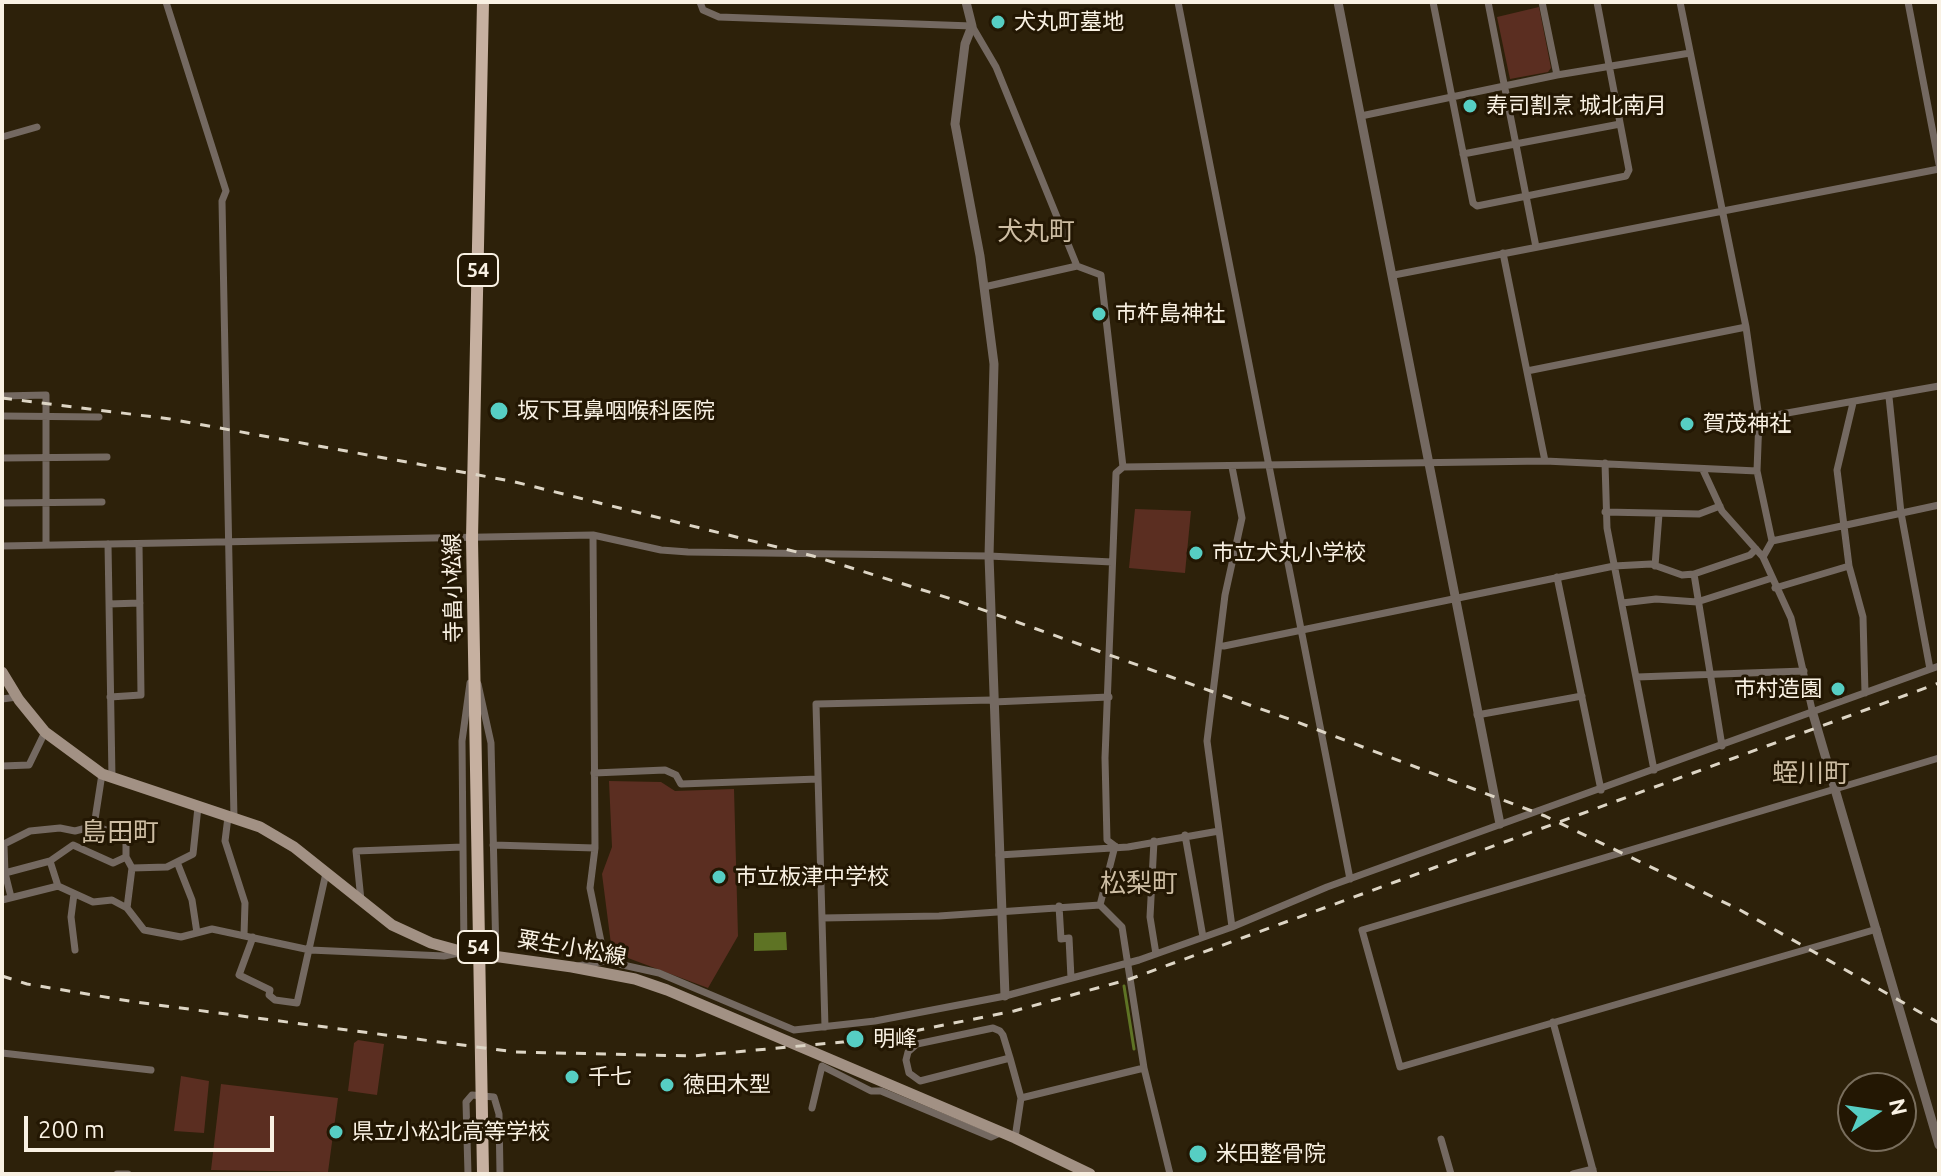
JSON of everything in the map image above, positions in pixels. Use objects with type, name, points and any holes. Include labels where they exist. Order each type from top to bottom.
[{"type":"main road","name":"寺畠小松線","points":[[483,2],[472,538],[483,1174]]},
{"type":"main road","name":"粟生小松線","points":[[2,672],[45,732],[107,776],[260,827],[326,873],[392,925],[431,943],[464,952],[635,979],[667,990],[1002,1132],[1090,1174]]},
{"type":"street","points":[[166,2],[226,191],[222,201],[231,818],[225,841],[245,903],[248,936],[239,975],[270,990],[269,995],[275,1000],[297,1003],[326,873]]},
{"type":"street","points":[[700,2],[703,10],[719,17],[972,26]]},
{"type":"street","points":[[966,2],[972,26],[996,67],[1077,266]]},
{"type":"street","points":[[1178,2],[1350,879]]},
{"type":"street","points":[[1338,2],[1500,824]]},
{"type":"street","points":[[1433,2],[1473,203],[1477,206],[1626,176],[1629,170],[1597,2]]},
{"type":"street","points":[[1488,2],[1536,247]]},
{"type":"street","points":[[1542,2],[1557,75]]},
{"type":"street","points":[[1680,2],[1746,327],[1759,418],[1757,471],[1772,541],[1763,557]]},
{"type":"street","points":[[1394,275],[1723,213],[1939,166],[1908,2]]},
{"type":"street","points":[[972,26],[965,44],[955,124],[984,287],[994,364],[989,556],[1005,996]]},
{"type":"street","points":[[1361,116],[1557,75],[1690,53]]},
{"type":"street","points":[[1463,154],[1620,124]]},
{"type":"street","points":[[2,137],[37,127]]},
{"type":"street","points":[[1503,253],[1545,461]]},
{"type":"street","points":[[984,287],[1077,266],[1101,275],[1123,467]]},
{"type":"street","points":[[1527,371],[1746,327]]},
{"type":"street","points":[[1759,418],[1939,386]]},
{"type":"street","points":[[2,396],[46,395],[46,544]]},
{"type":"street","points":[[572,967],[605,961],[659,973],[794,1030],[1005,996],[1156,954],[1350,879],[1935,668],[1901,513],[1889,397]]},
{"type":"street","points":[[1853,403],[1837,470],[1849,566],[1863,617],[1865,693]]},
{"type":"street","points":[[2,416],[99,417]]},
{"type":"street","points":[[2,458],[107,457]]},
{"type":"street","points":[[1115,846],[1107,840],[1105,758],[1116,473],[1123,467],[1545,461],[1757,471]]},
{"type":"street","points":[[1605,463],[1605,512],[1654,770]]},
{"type":"street","points":[[1232,467],[1242,518],[1225,595],[1207,741],[1232,927]]},
{"type":"street","points":[[1703,470],[1720,506],[1763,557],[1791,618],[1813,714],[1939,1145]]},
{"type":"street","points":[[2,503],[102,502]]},
{"type":"street","points":[[1772,541],[1939,505]]},
{"type":"street","points":[[1605,512],[1699,514],[1720,506]]},
{"type":"street","points":[[1655,566],[1659,514]]},
{"type":"street","points":[[593,535],[596,616],[595,848],[590,888],[605,961]]},
{"type":"street","points":[[2,546],[593,535],[661,550],[688,552],[989,556],[1112,562]]},
{"type":"street","points":[[94,826],[107,776],[110,697],[108,544]]},
{"type":"street","points":[[110,697],[141,695],[139,544]]},
{"type":"street","points":[[1224,646],[1614,566],[1655,566],[1682,575],[1694,574],[1750,555],[1756,549]]},
{"type":"street","points":[[1775,588],[1849,566]]},
{"type":"street","points":[[1694,574],[1722,746]]},
{"type":"street","points":[[1557,577],[1601,790]]},
{"type":"street","points":[[1622,603],[1656,599],[1697,602],[1772,578]]},
{"type":"street","points":[[109,604],[140,603]]},
{"type":"street","points":[[1637,677],[1804,671]]},
{"type":"street","points":[[474,678],[480,686],[491,743],[496,956]]},
{"type":"street","points":[[127,908],[132,868],[126,857],[126,836],[94,826],[75,831],[60,828],[30,831],[3,845],[6,899],[58,886],[93,902],[112,900],[127,908],[144,930],[181,937],[212,929],[310,950],[444,956],[464,952],[462,741],[474,678]]},
{"type":"street","points":[[1477,715],[1582,696]]},
{"type":"street","points":[[2,699],[17,697]]},
{"type":"street","points":[[825,1027],[816,704],[1109,697]]},
{"type":"street","points":[[2,766],[29,765],[45,732]]},
{"type":"street","points":[[1877,929],[1400,1067],[1362,930],[1939,758]]},
{"type":"street","points":[[594,773],[665,770],[676,775],[681,784],[818,779]]},
{"type":"street","points":[[132,868],[167,867],[193,854],[198,807]]},
{"type":"street","points":[[999,855],[1115,846],[1219,831]]},
{"type":"street","points":[[1185,835],[1203,937]]},
{"type":"street","points":[[1154,841],[1150,917],[1156,954]]},
{"type":"street","points":[[5,873],[50,861],[73,845],[113,863],[126,857]]},
{"type":"street","points":[[493,845],[595,848]]},
{"type":"street","points":[[1100,905],[1115,846]]},
{"type":"street","points":[[361,900],[356,851],[463,847]]},
{"type":"street","points":[[50,861],[58,886]]},
{"type":"street","points":[[177,862],[192,900],[197,933]]},
{"type":"street","points":[[74,894],[71,917],[75,950]]},
{"type":"street","points":[[822,918],[1100,905],[1122,927],[1144,1068],[1170,1174]]},
{"type":"street","points":[[1059,906],[1061,939],[1069,938],[1071,978]]},
{"type":"street","points":[[1553,1022],[1593,1172],[1573,1174]]},
{"type":"street","points":[[1010,1058],[920,1081],[909,1073],[906,1060],[908,1052],[917,1044],[993,1028],[1003,1035],[1010,1058],[1021,1098],[1015,1138]]},
{"type":"street","points":[[2,1053],[151,1070]]},
{"type":"street","points":[[812,1108],[822,1066],[871,1091],[881,1091],[991,1137],[1002,1132]]},
{"type":"street","points":[[1021,1098],[1144,1068]]},
{"type":"street","points":[[468,1174],[466,1102],[472,1095],[494,1097],[499,1114],[500,1174]]},
{"type":"street","points":[[1441,1139],[1451,1174]]},
{"type":"street","points":[[117,1174],[128,1174]]},
{"type":"shaded area","points":[[1539,7],[1551,68],[1548,72],[1510,79],[1497,17]]},
{"type":"shaded area","points":[[1135,509],[1191,511],[1185,573],[1129,568]]},
{"type":"shaded area","points":[[609,781],[661,782],[675,791],[734,789],[738,936],[708,988],[612,952],[602,874],[612,847]]},
{"type":"shaded area","points":[[786,932],[787,950],[754,951],[754,933]]},
{"type":"shaded area","points":[[358,1040],[384,1044],[377,1095],[348,1091],[354,1043]]},
{"type":"shaded area","points":[[181,1076],[209,1081],[204,1133],[174,1131]]},
{"type":"shaded area","points":[[221,1084],[338,1098],[328,1172],[211,1170]]},
{"type":"waterway","points":[[1124,986],[1134,1049]]},
{"type":"railway","points":[[2,398],[170,419],[511,481],[813,556],[958,601],[1289,719],[1545,816],[1740,910],[1939,1023]]},
{"type":"railway","points":[[2,976],[27,984],[135,1002],[515,1052],[693,1056],[874,1039],[1014,1011],[1130,979],[1939,683]]},
{"type":"place","name":"犬丸町墓地","points":[[998,22]]},
{"type":"place","name":"寿司割烹 城北南月","points":[[1470,106]]},
{"type":"place","name":"市杵島神社","points":[[1099,314]]},
{"type":"place","name":"坂下耳鼻咽喉科医院","points":[[499,411]]},
{"type":"place","name":"賀茂神社","points":[[1687,424]]},
{"type":"place","name":"市立犬丸小学校","points":[[1196,553]]},
{"type":"place","name":"市村造園","points":[[1838,689]]},
{"type":"place","name":"市立板津中学校","points":[[719,877]]},
{"type":"place","name":"明峰","points":[[855,1039]]},
{"type":"place","name":"千七","points":[[572,1077]]},
{"type":"place","name":"徳田木型","points":[[667,1085]]},
{"type":"place","name":"県立小松北高等学校","points":[[336,1132]]},
{"type":"place","name":"米田整骨院","points":[[1198,1154]]},
{"type":"district","name":"犬丸町","points":[[1036,231]]},
{"type":"district","name":"蛭川町","points":[[1811,773]]},
{"type":"district","name":"島田町","points":[[120,832]]},
{"type":"district","name":"松梨町","points":[[1139,883]]}]
